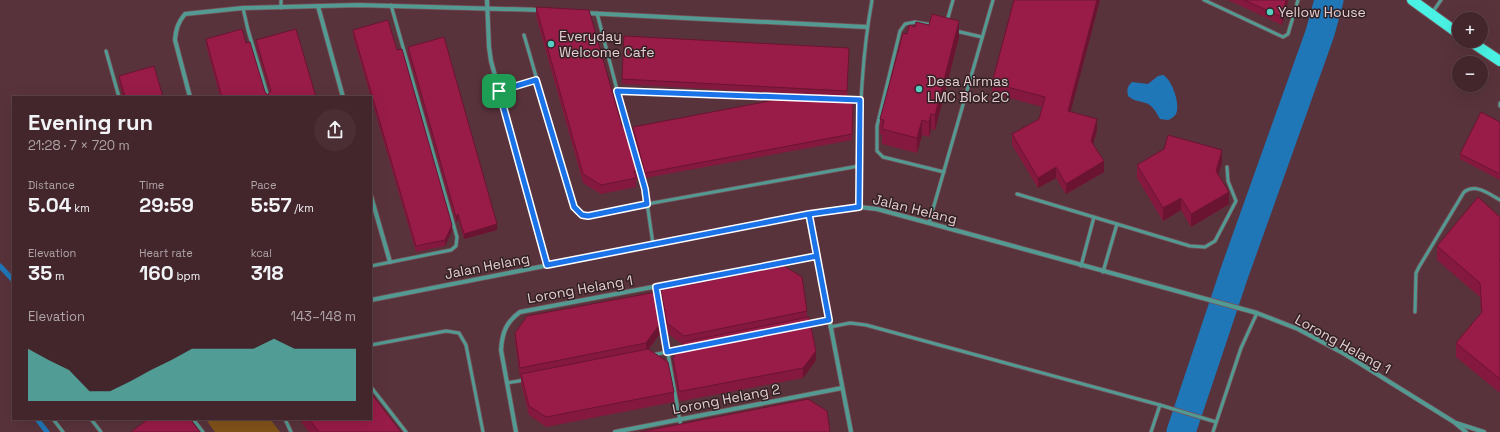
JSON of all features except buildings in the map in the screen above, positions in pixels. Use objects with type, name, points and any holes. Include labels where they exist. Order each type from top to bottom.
[{"type":"main road","points":[[1412,0],[1452,29]]},
{"type":"main road","points":[[1480,48],[1500,61]]},
{"type":"street","points":[[487,0],[489,47],[499,91],[547,265]]},
{"type":"street","points":[[190,96],[175,40],[177,26],[185,14],[243,8],[391,5],[542,10]]},
{"type":"street","points":[[318,6],[343,96]]},
{"type":"street","points":[[581,12],[867,26]]},
{"type":"street","points":[[372,199],[390,262]]},
{"type":"street","name":"Jalan Helang","points":[[372,300],[809,214],[859,207],[877,209],[1081,266],[1214,301]]},
{"type":"street","points":[[809,214],[851,432]]},
{"type":"street","name":"Lorong Helang 1","points":[[516,432],[501,350],[502,336],[506,325],[520,312],[817,256]]},
{"type":"street","name":"Lorong Helang 1","points":[[1214,301],[1257,313],[1298,329],[1343,353],[1454,422],[1466,432]]},
{"type":"street","name":"Lorong Helang 2","points":[[615,432],[842,388]]},
{"type":"street","name":"Lorong Helang 1","points":[[1454,422],[1484,432]]},
{"type":"lane","points":[[281,0],[281,8]]},
{"type":"lane","points":[[859,207],[860,100],[867,26],[872,0]]},
{"type":"lane","points":[[945,28],[953,0]]},
{"type":"lane","points":[[929,223],[992,0]]},
{"type":"lane","points":[[1204,0],[1283,38],[1288,34],[1298,0]]},
{"type":"lane","points":[[1431,14],[1441,0]]},
{"type":"lane","points":[[372,266],[451,250],[456,246],[457,237],[391,5]]},
{"type":"lane","points":[[243,8],[268,96]]},
{"type":"lane","points":[[597,13],[628,129]]},
{"type":"lane","points":[[938,27],[915,22],[905,24],[900,31],[877,126],[877,151],[883,157],[944,172]]},
{"type":"lane","points":[[952,30],[982,37]]},
{"type":"lane","points":[[524,35],[574,207],[582,215],[593,216],[647,204],[859,166]]},
{"type":"lane","points":[[106,51],[119,96]]},
{"type":"lane","points":[[499,91],[536,80]]},
{"type":"lane","points":[[617,91],[797,98]]},
{"type":"lane","points":[[844,99],[860,100]]},
{"type":"lane","points":[[638,167],[647,204],[653,244]]},
{"type":"lane","points":[[1017,194],[1190,246],[1204,247],[1215,241],[1236,201],[1228,181],[1227,167]]},
{"type":"lane","points":[[1415,312],[1416,273],[1464,192],[1469,189],[1479,189],[1500,200]]},
{"type":"lane","points":[[1081,266],[1094,217]]},
{"type":"lane","points":[[1103,272],[1117,224]]},
{"type":"lane","points":[[656,287],[682,432]]},
{"type":"lane","points":[[1213,432],[1241,348],[1257,313]]},
{"type":"lane","points":[[806,325],[829,320]]},
{"type":"lane","points":[[830,326],[850,323],[866,326],[1160,405],[1216,422]]},
{"type":"lane","points":[[372,345],[446,331],[459,333],[466,345],[483,432]]},
{"type":"lane","points":[[645,356],[683,349]]},
{"type":"lane","points":[[507,383],[530,379]]},
{"type":"lane","points":[[372,388],[406,432]]},
{"type":"lane","points":[[1151,432],[1160,405]]},
{"type":"lane","points":[[54,420],[63,432]]},
{"type":"lane","points":[[92,420],[101,432]]},
{"type":"lane","points":[[194,420],[203,432]]},
{"type":"lane","points":[[286,420],[292,432]]},
{"type":"shaded area","points":[[271,420],[280,432],[215,432],[207,421]]},
{"type":"water","points":[[1163,75],[1172,86],[1177,102],[1176,113],[1168,120],[1160,119],[1152,107],[1148,104],[1137,101],[1128,96],[1128,87],[1132,82],[1148,84],[1158,76]]},
{"type":"waterway","points":[[1181,432],[1234,274],[1320,33],[1329,0]]},
{"type":"waterway","points":[[0,266],[12,279]]},
{"type":"waterway","points":[[38,420],[47,432]]},
{"type":"place","name":"Yellow House","points":[[1270,12]]},
{"type":"place","name":"Everyday Welcome Cafe","points":[[551,44]]},
{"type":"place","name":"Desa Airmas LMC Blok 2C","points":[[919,89]]},
{"type":"route","points":[[499,91],[536,80],[574,207],[582,215],[588,216],[647,204],[645,189],[617,91],[860,100],[859,207],[843,208],[809,214],[817,256],[656,287],[667,352],[829,320],[817,256],[809,214],[547,265],[499,91]]}]
